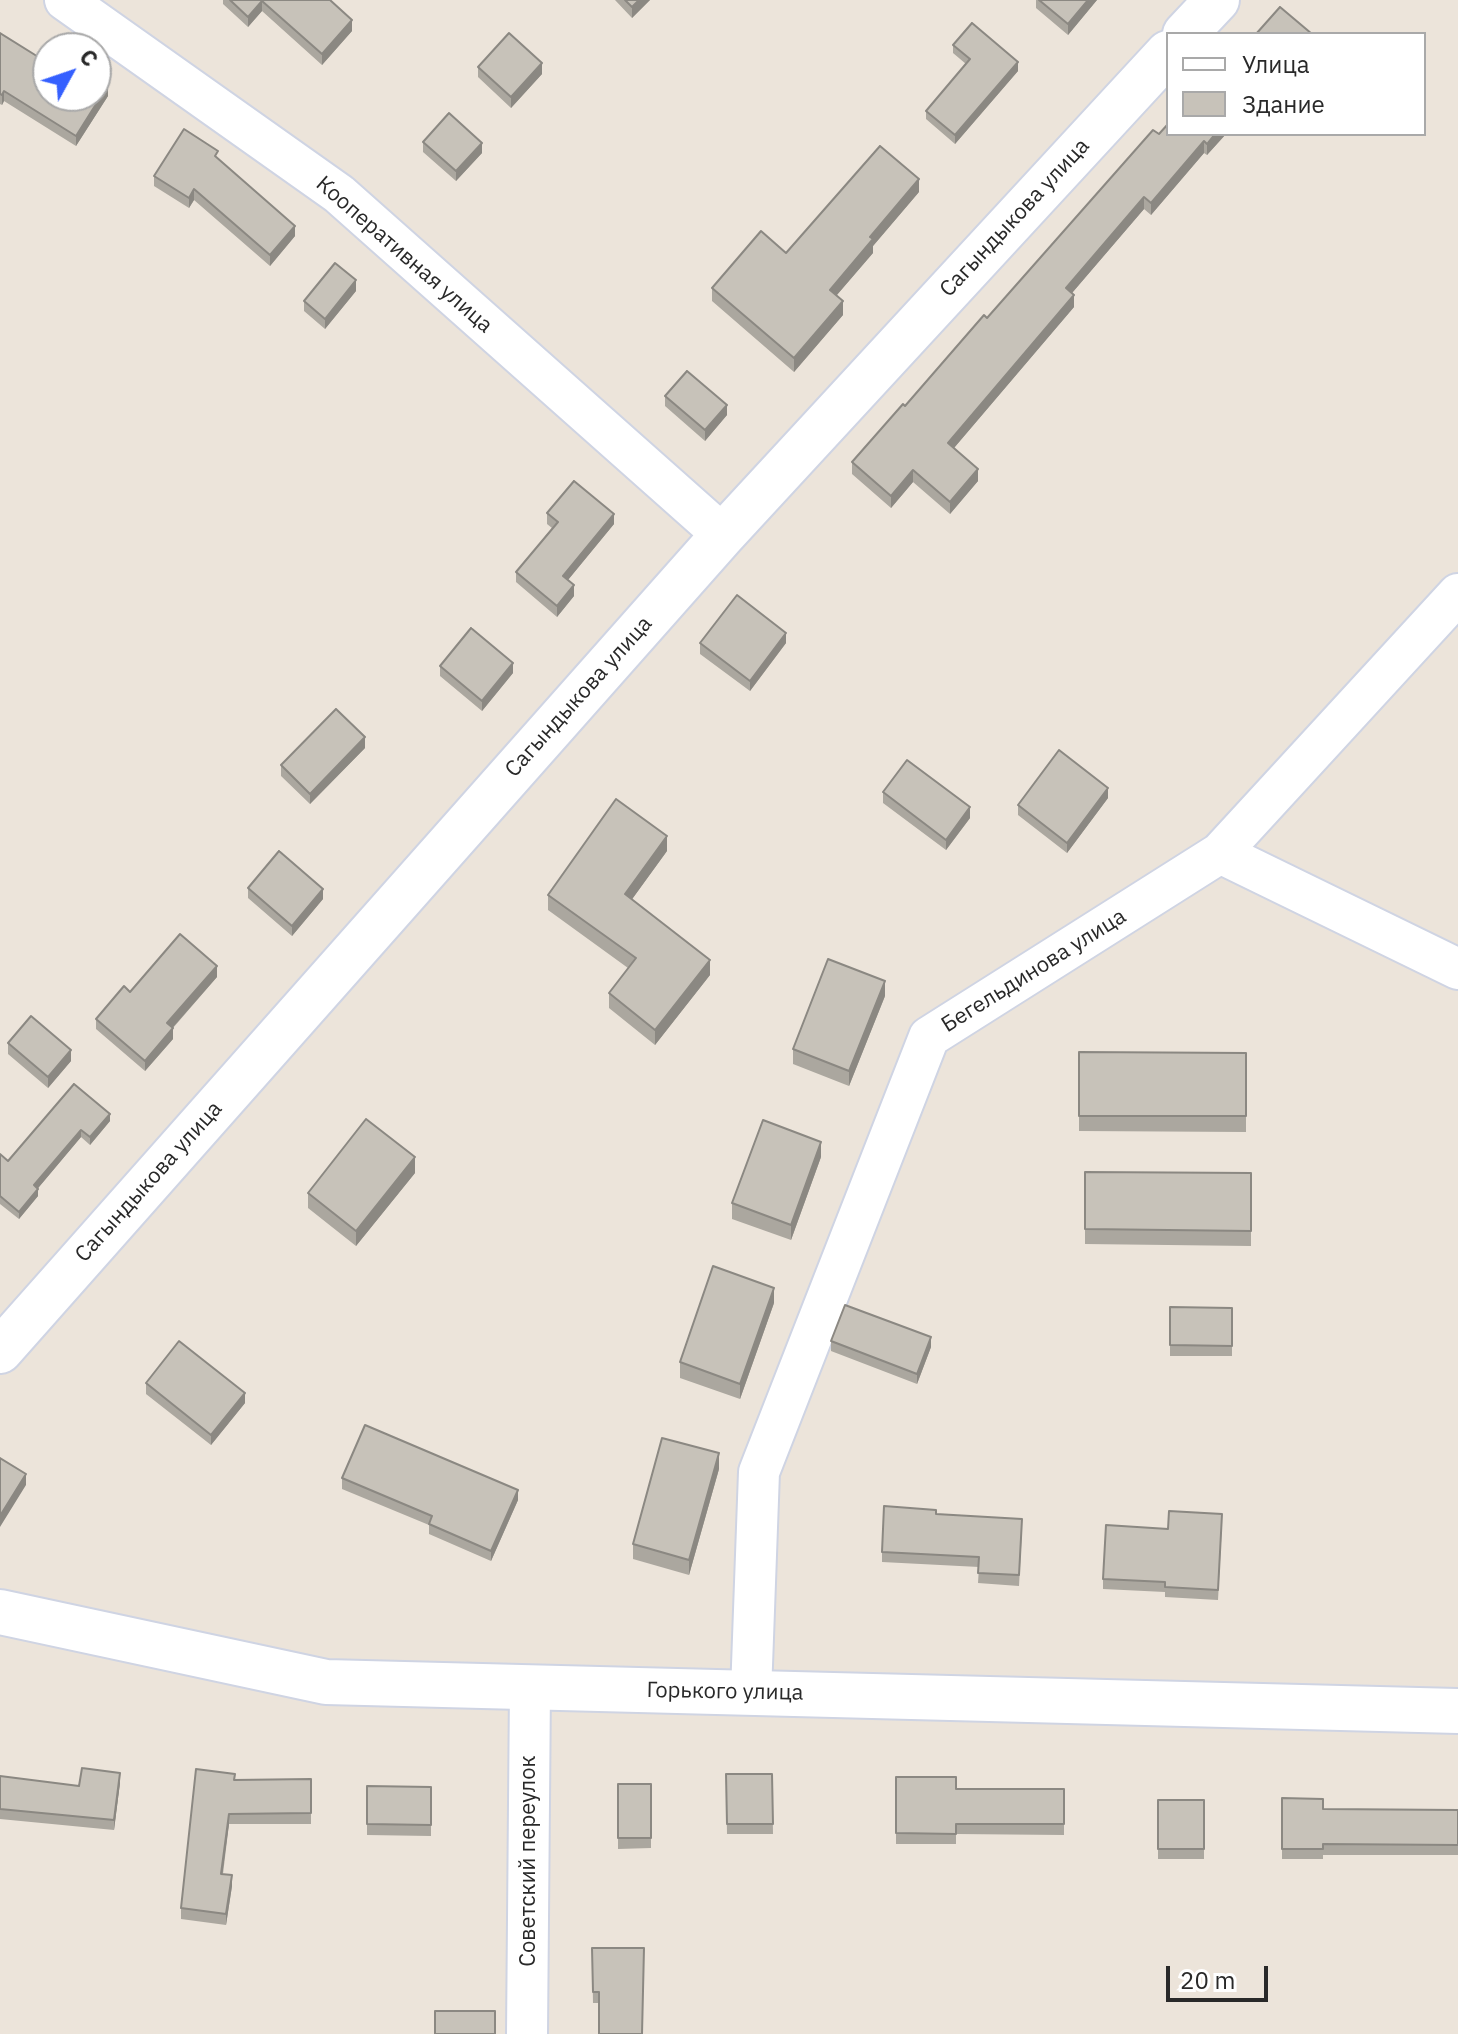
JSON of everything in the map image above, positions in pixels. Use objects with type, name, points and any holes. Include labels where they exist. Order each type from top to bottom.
[{"type":"street","name":"Кооперативная улица","points":[[65,0],[339,194],[723,535]]},
{"type":"street","points":[[1187,32],[1217,0]]},
{"type":"street","name":"Сагындыкова улица","points":[[0,1351],[723,535],[1166,55]]},
{"type":"street","name":"Бегельдинова улица","points":[[751,1693],[759,1472],[929,1037],[1220,853],[1458,594]]},
{"type":"street","points":[[1220,853],[1458,969]]},
{"type":"street","name":"Горького улица","points":[[0,1612],[326,1682],[1458,1711]]},
{"type":"street","name":"Советский переулок","points":[[527,2034],[530,1687]]},
{"type":"building","points":[[230,0],[330,0],[352,20],[322,54],[262,1],[248,17]]},
{"type":"building","points":[[625,0],[639,0],[632,7]]},
{"type":"building","points":[[1039,0],[1088,0],[1068,24]]},
{"type":"building","points":[[1280,7],[1310,32],[1258,32]]},
{"type":"building","points":[[972,23],[1018,62],[955,135],[926,111],[970,59],[953,45]]},
{"type":"building","points":[[0,33],[32,53],[32,108],[4,91],[0,94]]},
{"type":"building","points":[[509,33],[542,63],[511,97],[478,67]]},
{"type":"building","points":[[38,112],[91,112],[76,136]]},
{"type":"building","points":[[449,113],[482,143],[456,171],[423,142]]},
{"type":"building","points":[[1166,126],[1166,136],[1213,136],[1207,144],[1204,141],[1151,203],[1144,197],[1066,288],[1074,295],[948,443],[978,469],[950,502],[913,470],[891,496],[852,462],[984,315],[987,318],[1153,130],[1159,134]]},
{"type":"building","points":[[184,129],[218,151],[215,156],[295,226],[270,255],[194,189],[189,198],[154,176]]},
{"type":"building","points":[[880,146],[919,179],[830,290],[843,301],[794,358],[712,288],[761,231],[786,253]]},
{"type":"building","points":[[335,263],[356,280],[325,319],[304,301]]},
{"type":"building","points":[[687,371],[727,405],[705,430],[665,396]]},
{"type":"building","points":[[574,481],[614,514],[563,576],[574,585],[557,606],[516,572],[558,522],[547,513]]},
{"type":"building","points":[[737,595],[786,633],[750,681],[700,643]]},
{"type":"building","points":[[471,628],[513,663],[482,701],[440,666]]},
{"type":"building","points":[[336,709],[365,737],[310,794],[281,765]]},
{"type":"building","points":[[1059,750],[1108,788],[1067,843],[1018,805]]},
{"type":"building","points":[[907,760],[970,807],[946,840],[883,792]]},
{"type":"building","points":[[616,799],[667,836],[625,894],[710,960],[655,1030],[609,993],[636,958],[548,895]]},
{"type":"building","points":[[279,851],[323,889],[292,926],[248,888]]},
{"type":"building","points":[[180,934],[217,966],[167,1023],[173,1028],[145,1061],[96,1019],[124,986],[130,992]]},
{"type":"building","points":[[828,959],[885,981],[849,1071],[793,1049]]},
{"type":"building","points":[[31,1016],[71,1050],[48,1077],[8,1043]]},
{"type":"building","points":[[1079,1052],[1246,1053],[1246,1116],[1079,1116]]},
{"type":"building","points":[[74,1084],[110,1114],[90,1137],[81,1130],[34,1185],[38,1189],[19,1212],[0,1196],[0,1154],[8,1161]]},
{"type":"building","points":[[366,1119],[415,1157],[356,1231],[308,1193]]},
{"type":"building","points":[[763,1120],[821,1142],[791,1225],[732,1203]]},
{"type":"building","points":[[1085,1172],[1251,1173],[1251,1231],[1085,1229]]},
{"type":"building","points":[[713,1266],[774,1288],[740,1384],[680,1362]]},
{"type":"building","points":[[845,1305],[931,1337],[917,1374],[831,1341]]},
{"type":"building","points":[[1170,1307],[1232,1308],[1232,1346],[1170,1345]]},
{"type":"building","points":[[179,1341],[245,1393],[211,1435],[146,1383]]},
{"type":"building","points":[[365,1425],[518,1490],[491,1551],[429,1524],[432,1516],[342,1478]]},
{"type":"building","points":[[662,1438],[719,1453],[689,1560],[633,1544]]},
{"type":"building","points":[[0,1458],[26,1474],[0,1516]]},
{"type":"building","points":[[884,1506],[936,1510],[936,1514],[1022,1519],[1019,1575],[978,1573],[979,1557],[882,1552]]},
{"type":"building","points":[[1169,1511],[1222,1514],[1218,1590],[1165,1587],[1165,1582],[1103,1579],[1106,1525],[1168,1529]]},
{"type":"building","points":[[82,1768],[120,1773],[114,1820],[0,1809],[0,1776],[79,1786]]},
{"type":"building","points":[[196,1769],[235,1774],[234,1780],[311,1779],[311,1813],[229,1814],[221,1874],[232,1875],[226,1914],[181,1908]]},
{"type":"building","points":[[726,1774],[772,1774],[773,1824],[727,1824]]},
{"type":"building","points":[[896,1777],[956,1777],[956,1789],[1064,1789],[1064,1824],[956,1824],[956,1834],[896,1833]]},
{"type":"building","points":[[618,1784],[651,1784],[651,1838],[618,1838]]},
{"type":"building","points":[[367,1786],[431,1787],[431,1825],[367,1824]]},
{"type":"building","points":[[1282,1798],[1323,1799],[1323,1809],[1458,1810],[1458,1845],[1323,1844],[1323,1849],[1282,1849]]},
{"type":"building","points":[[1158,1800],[1204,1800],[1204,1849],[1158,1849]]},
{"type":"building","points":[[592,1948],[644,1948],[642,2034],[599,2034],[599,1992],[593,1992]]},
{"type":"building","points":[[435,2011],[495,2011],[495,2034],[435,2034]]}]
